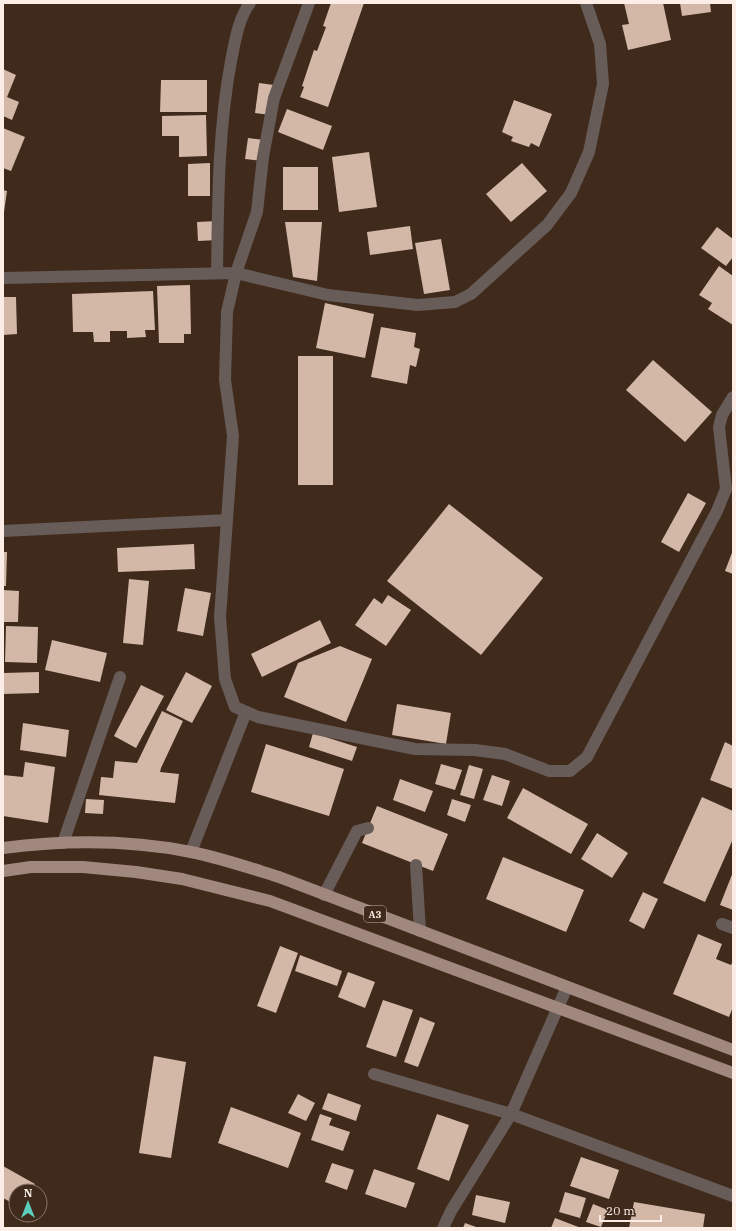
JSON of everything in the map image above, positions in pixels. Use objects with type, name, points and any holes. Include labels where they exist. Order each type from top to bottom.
[{"type":"main road","name":"A3","points":[[3,848],[62,843],[135,845],[191,852],[279,877],[733,1050]]},
{"type":"main road","name":"A3","points":[[3,871],[31,867],[83,867],[136,872],[182,879],[270,901],[559,1007],[733,1073]]},
{"type":"street","points":[[217,273],[218,183],[227,83],[236,37],[250,3]]},
{"type":"street","points":[[309,3],[274,98],[263,157],[257,212],[236,273],[227,312],[225,380],[233,436],[220,617],[225,679],[235,707],[258,717],[415,749],[475,750],[505,754],[549,771],[570,771],[587,757],[717,511],[726,489],[719,427],[722,415],[733,397]]},
{"type":"street","points":[[3,278],[236,273],[328,295],[418,305],[455,302],[471,294],[547,225],[571,193],[589,152],[603,84],[600,44],[586,3]]},
{"type":"street","points":[[3,531],[227,520]]},
{"type":"street","points":[[62,843],[120,677]]},
{"type":"street","points":[[191,852],[246,712]]},
{"type":"street","points":[[324,895],[357,831],[368,828]]},
{"type":"street","points":[[416,865],[420,931]]},
{"type":"street","points":[[443,1228],[451,1211],[511,1114],[567,987]]},
{"type":"street","points":[[374,1074],[511,1114],[733,1196]]},
{"type":"building","points":[[331,3],[364,3],[328,107],[300,97],[304,87],[302,86],[314,50],[317,51],[326,27],[323,26]]},
{"type":"building","points":[[624,3],[663,3],[671,40],[628,50],[622,25],[629,24]]},
{"type":"building","points":[[680,3],[710,3],[711,12],[682,16]]},
{"type":"building","points":[[3,69],[16,75],[7,97],[19,102],[12,120],[3,116]]},
{"type":"building","points":[[161,80],[207,80],[207,112],[160,112]]},
{"type":"building","points":[[259,83],[274,85],[270,115],[255,113]]},
{"type":"building","points":[[514,100],[552,114],[539,147],[531,143],[529,147],[511,141],[513,137],[502,132]]},
{"type":"building","points":[[287,109],[332,126],[323,150],[278,132]]},
{"type":"building","points":[[206,115],[207,156],[179,157],[179,136],[162,136],[162,116]]},
{"type":"building","points":[[3,128],[25,137],[11,171],[3,168]]},
{"type":"building","points":[[248,138],[265,140],[262,161],[245,159]]},
{"type":"building","points":[[369,152],[377,207],[339,212],[332,157]]},
{"type":"building","points":[[210,163],[210,196],[188,196],[188,164]]},
{"type":"building","points":[[522,163],[547,191],[511,222],[486,194]]},
{"type":"building","points":[[283,167],[318,167],[318,210],[283,210]]},
{"type":"building","points":[[3,190],[7,191],[4,212],[3,212]]},
{"type":"building","points":[[217,221],[218,240],[198,241],[197,222]]},
{"type":"building","points":[[285,222],[322,222],[317,281],[293,277]]},
{"type":"building","points":[[410,226],[413,249],[370,255],[367,232]]},
{"type":"building","points":[[717,227],[733,239],[733,257],[726,266],[701,248]]},
{"type":"building","points":[[441,239],[450,290],[424,294],[415,243]]},
{"type":"building","points":[[719,266],[733,276],[733,325],[708,309],[712,303],[699,295]]},
{"type":"building","points":[[190,285],[191,334],[184,334],[184,343],[159,343],[157,286]]},
{"type":"building","points":[[153,291],[155,330],[145,330],[146,337],[127,338],[127,331],[110,331],[110,342],[94,342],[93,332],[73,332],[72,294]]},
{"type":"building","points":[[3,297],[16,297],[17,334],[3,335]]},
{"type":"building","points":[[325,303],[374,314],[365,358],[316,348]]},
{"type":"building","points":[[381,327],[416,333],[414,347],[420,349],[416,367],[410,365],[407,384],[371,377]]},
{"type":"building","points":[[298,356],[333,356],[333,485],[298,485]]},
{"type":"building","points":[[653,360],[712,412],[685,442],[626,390]]},
{"type":"building","points":[[688,493],[706,503],[679,552],[661,542]]},
{"type":"building","points":[[449,504],[543,578],[481,655],[387,581]]},
{"type":"building","points":[[194,544],[195,569],[118,572],[117,548]]},
{"type":"building","points":[[733,550],[733,574],[725,571]]},
{"type":"building","points":[[3,552],[7,552],[6,586],[3,586]]},
{"type":"building","points":[[129,579],[149,581],[143,645],[123,643]]},
{"type":"building","points":[[185,588],[211,593],[203,636],[177,631]]},
{"type":"building","points":[[3,590],[19,591],[18,622],[3,622]]},
{"type":"building","points":[[388,595],[411,610],[386,646],[355,625],[374,598],[382,604]]},
{"type":"building","points":[[320,620],[331,643],[262,677],[251,654]]},
{"type":"building","points":[[6,626],[38,627],[37,663],[5,662]]},
{"type":"building","points":[[52,640],[107,653],[100,682],[45,670]]},
{"type":"building","points":[[340,646],[372,659],[346,722],[284,697],[298,663]]},
{"type":"building","points":[[39,672],[39,693],[3,694],[3,673]]},
{"type":"building","points":[[186,672],[212,686],[192,723],[166,710]]},
{"type":"building","points":[[141,685],[164,696],[136,748],[114,736]]},
{"type":"building","points":[[397,704],[451,713],[446,744],[392,735]]},
{"type":"building","points":[[162,711],[183,721],[160,772],[179,774],[175,803],[99,795],[101,777],[113,778],[115,761],[137,763]]},
{"type":"building","points":[[23,723],[69,730],[66,757],[20,750]]},
{"type":"building","points":[[313,733],[357,747],[352,761],[309,747]]},
{"type":"building","points":[[725,742],[733,746],[733,789],[710,780]]},
{"type":"building","points":[[266,744],[344,769],[329,816],[251,792]]},
{"type":"building","points":[[25,762],[55,767],[48,823],[3,816],[3,775],[23,777]]},
{"type":"building","points":[[441,764],[462,770],[455,790],[435,784]]},
{"type":"building","points":[[469,765],[483,769],[474,799],[460,795]]},
{"type":"building","points":[[492,775],[510,781],[502,806],[483,800]]},
{"type":"building","points":[[400,779],[433,791],[425,812],[393,800]]},
{"type":"building","points":[[523,788],[588,824],[571,854],[507,818]]},
{"type":"building","points":[[702,797],[733,811],[733,839],[705,902],[663,883]]},
{"type":"building","points":[[86,799],[104,800],[103,814],[85,813]]},
{"type":"building","points":[[452,799],[471,805],[465,822],[447,815]]},
{"type":"building","points":[[377,806],[448,834],[433,871],[362,843]]},
{"type":"building","points":[[597,833],[628,853],[612,878],[581,859]]},
{"type":"building","points":[[503,857],[584,890],[566,932],[486,899]]},
{"type":"building","points":[[733,872],[733,910],[720,905]]},
{"type":"building","points":[[643,892],[658,899],[644,929],[629,921]]},
{"type":"building","points":[[698,934],[722,944],[716,959],[731,965],[733,961],[733,1007],[729,1017],[673,994]]},
{"type":"building","points":[[280,946],[298,953],[276,1013],[257,1006]]},
{"type":"building","points":[[300,955],[342,971],[337,986],[295,971]]},
{"type":"building","points":[[348,972],[375,982],[365,1008],[338,997]]},
{"type":"building","points":[[383,1000],[413,1010],[396,1057],[366,1047]]},
{"type":"building","points":[[420,1017],[435,1023],[418,1067],[404,1062]]},
{"type":"building","points":[[154,1056],[186,1062],[171,1158],[139,1153]]},
{"type":"building","points":[[328,1093],[361,1105],[356,1121],[322,1109]]},
{"type":"building","points":[[298,1094],[315,1103],[306,1121],[288,1113]]},
{"type":"building","points":[[231,1107],[301,1133],[288,1168],[218,1143]]},
{"type":"building","points":[[320,1114],[332,1118],[329,1125],[350,1132],[343,1151],[311,1140]]},
{"type":"building","points":[[437,1114],[469,1125],[449,1181],[417,1169]]},
{"type":"building","points":[[581,1157],[619,1170],[609,1199],[570,1186]]},
{"type":"building","points":[[332,1163],[354,1170],[347,1190],[325,1182]]},
{"type":"building","points":[[3,1166],[33,1183],[8,1183],[8,1201],[3,1198]]},
{"type":"building","points":[[374,1169],[415,1183],[406,1208],[365,1194]]},
{"type":"building","points":[[565,1192],[586,1198],[580,1218],[559,1212]]},
{"type":"building","points":[[476,1195],[510,1202],[505,1223],[472,1215]]},
{"type":"building","points":[[634,1202],[705,1214],[703,1228],[629,1228]]},
{"type":"building","points":[[593,1204],[608,1210],[601,1227],[586,1222]]},
{"type":"building","points":[[555,1218],[581,1228],[551,1228]]},
{"type":"building","points":[[465,1223],[479,1228],[463,1228]]}]
